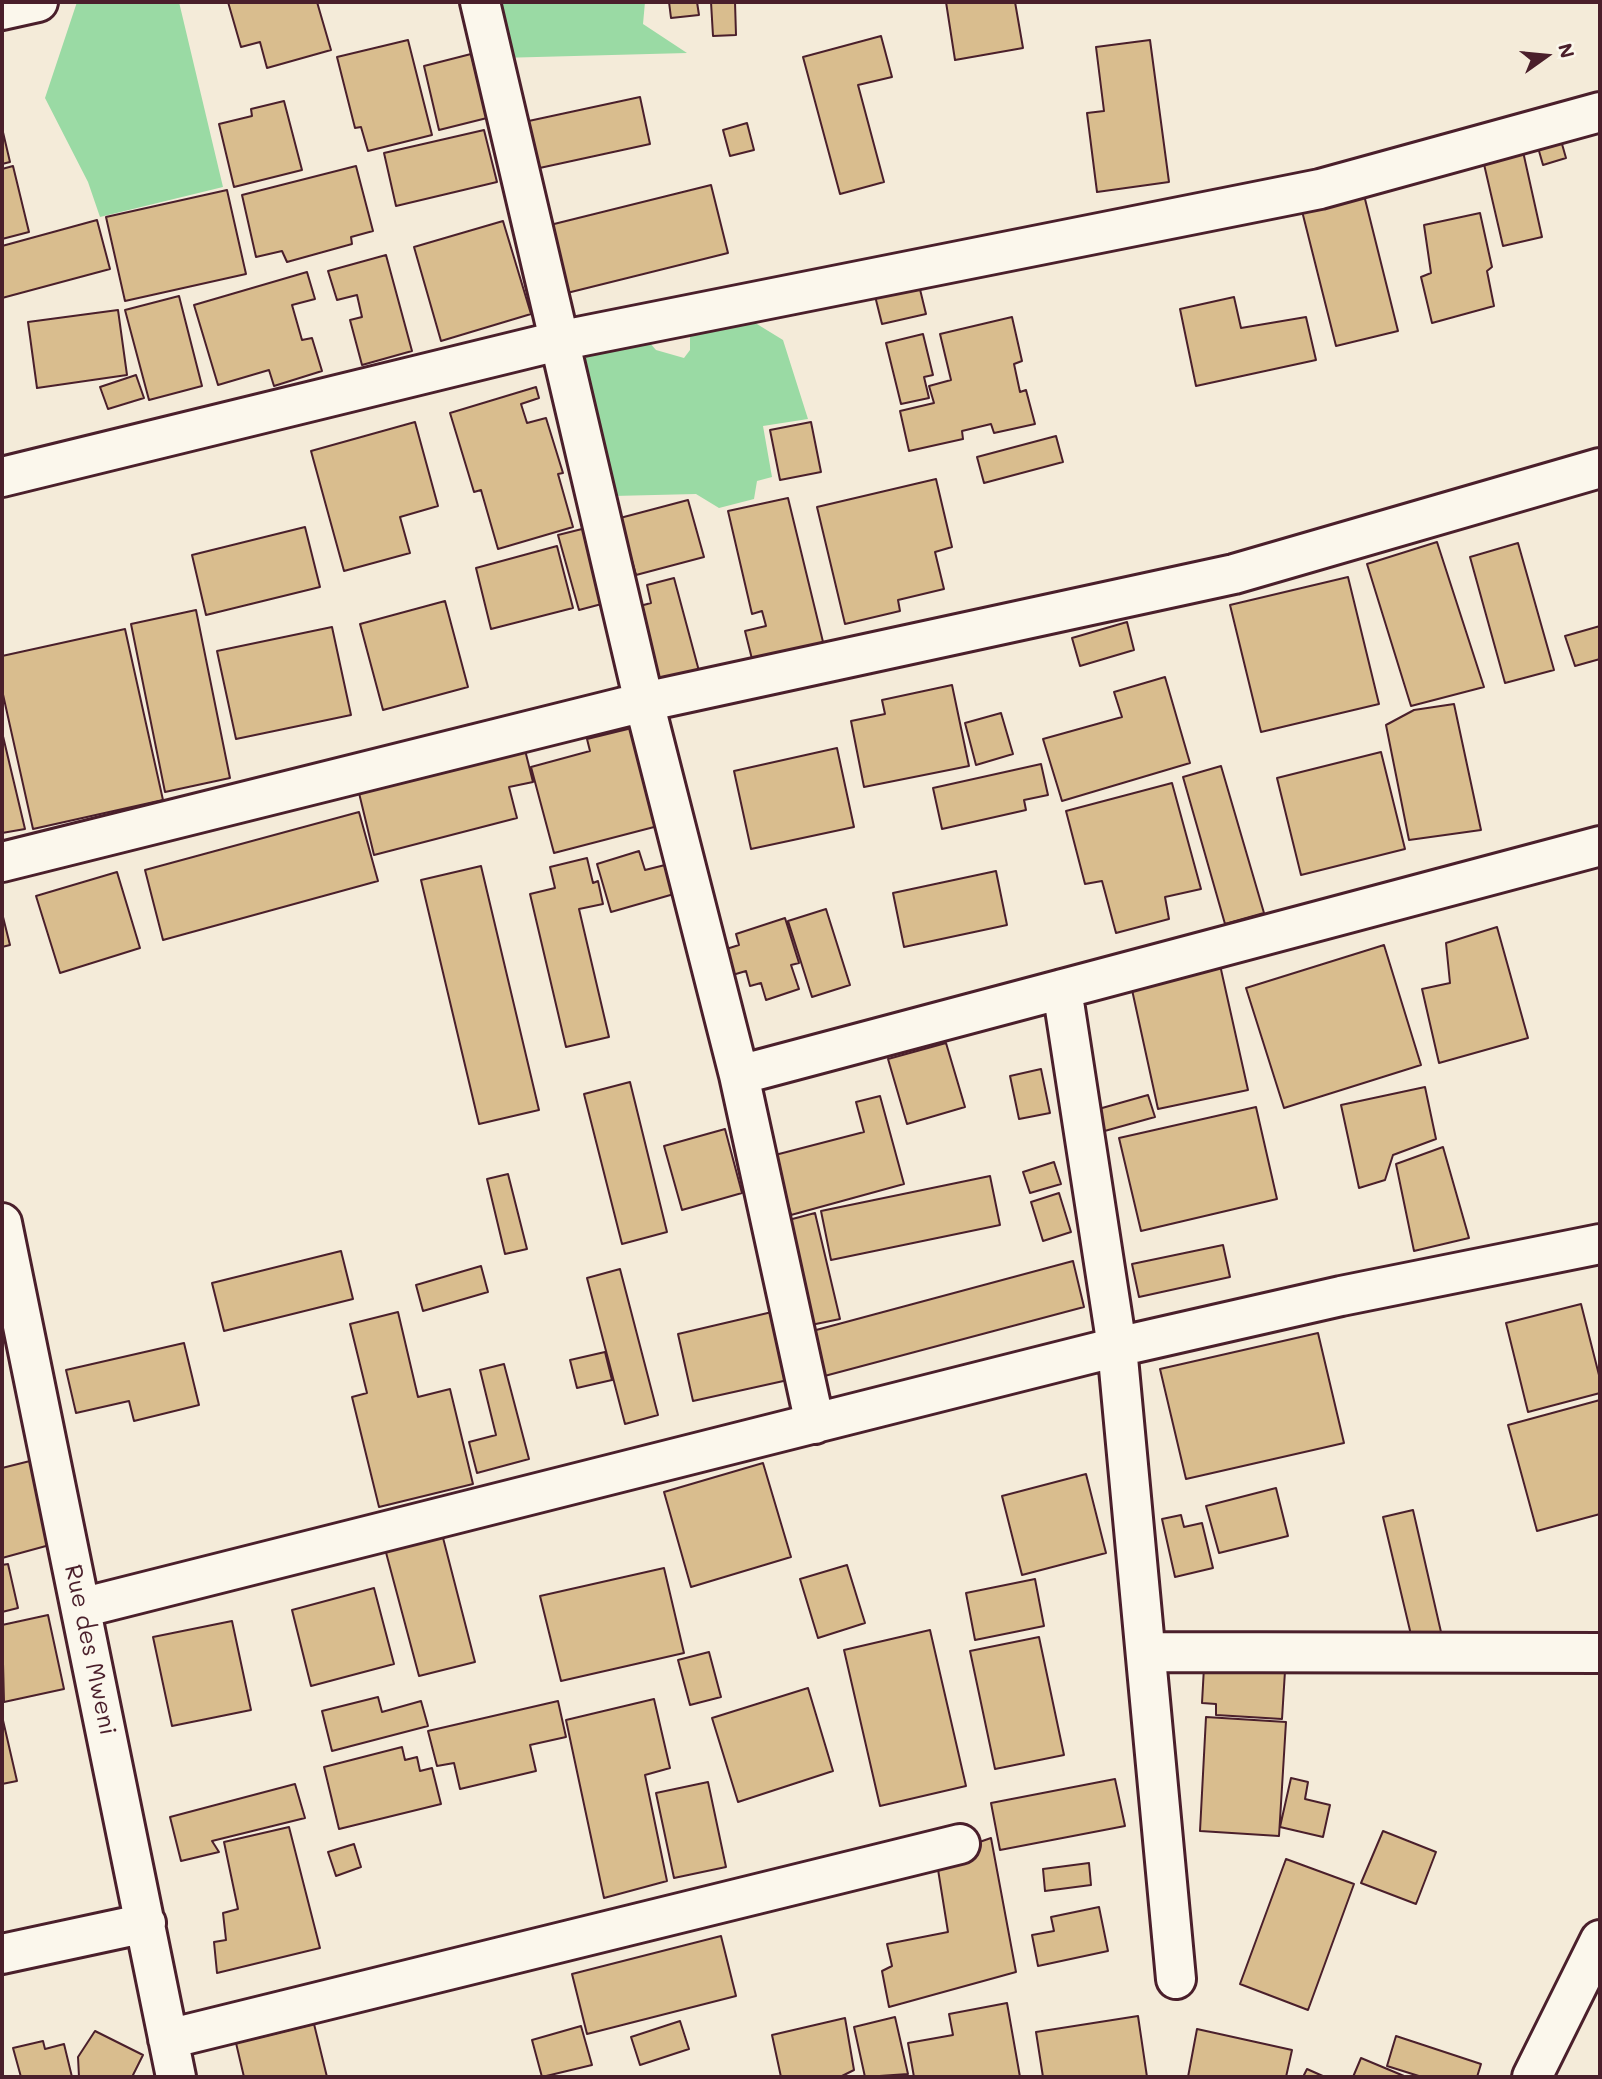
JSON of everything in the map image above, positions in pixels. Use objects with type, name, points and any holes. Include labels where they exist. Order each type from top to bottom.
[{"type":"street","points":[[2,10],[38,2]]},
{"type":"street","points":[[480,2],[645,702],[739,1075],[815,1424]]},
{"type":"street","points":[[2,477],[558,341],[1320,189],[1600,112]]},
{"type":"street","points":[[2,862],[645,702],[1234,574],[1600,468]]},
{"type":"street","points":[[739,1075],[1600,846]]},
{"type":"street","points":[[1062,989],[1117,1347],[1176,1979]]},
{"type":"street","name":"Rue des Mweni","points":[[4,1244],[176,2077]]},
{"type":"street","points":[[81,1608],[1117,1347],[1341,1296],[1600,1244]]},
{"type":"street","points":[[1146,1652],[1600,1653]]},
{"type":"street","points":[[168,2039],[960,1844]]},
{"type":"street","points":[[2,1954],[146,1923]]},
{"type":"street","points":[[1532,2077],[1600,1940]]},
{"type":"green space","points":[[77,2],[179,2],[223,187],[100,217],[88,182],[45,98]]},
{"type":"green space","points":[[485,2],[645,2],[643,24],[687,53],[499,58]]},
{"type":"green space","points":[[752,321],[783,340],[808,419],[763,426],[772,477],[757,481],[754,499],[719,508],[696,494],[613,496],[575,342],[649,342],[656,350],[684,358],[690,350],[690,323]]},
{"type":"building","points":[[228,2],[317,2],[331,50],[267,68],[260,42],[241,47]]},
{"type":"building","points":[[669,2],[697,2],[699,15],[671,18]]},
{"type":"building","points":[[711,2],[735,2],[736,35],[713,36]]},
{"type":"building","points":[[946,2],[1015,2],[1023,48],[955,60]]},
{"type":"building","points":[[881,36],[892,77],[858,85],[884,182],[840,194],[803,57]]},
{"type":"building","points":[[408,40],[432,135],[368,151],[361,127],[355,128],[337,57]]},
{"type":"building","points":[[1150,40],[1169,182],[1097,192],[1087,113],[1104,111],[1096,47]]},
{"type":"building","points":[[471,54],[487,118],[439,130],[424,66]]},
{"type":"building","points":[[640,97],[650,144],[535,169],[524,122]]},
{"type":"building","points":[[284,101],[302,170],[234,187],[219,124],[252,116],[251,109]]},
{"type":"building","points":[[747,123],[754,150],[730,156],[723,130]]},
{"type":"building","points":[[2,128],[10,162],[2,164]]},
{"type":"building","points":[[484,130],[497,182],[396,206],[384,153]]},
{"type":"building","points":[[1558,130],[1566,158],[1543,165],[1535,137]]},
{"type":"building","points":[[1520,138],[1542,237],[1503,246],[1480,147]]},
{"type":"building","points":[[13,166],[29,232],[2,239],[2,169]]},
{"type":"building","points":[[356,166],[373,231],[351,237],[352,244],[287,262],[282,251],[256,257],[242,195]]},
{"type":"building","points":[[711,185],[728,253],[567,293],[550,225]]},
{"type":"building","points":[[227,190],[246,274],[125,301],[106,217]]},
{"type":"building","points":[[1364,195],[1398,331],[1336,346],[1302,211]]},
{"type":"building","points":[[1480,213],[1492,267],[1487,271],[1494,306],[1432,323],[1421,277],[1431,273],[1424,225]]},
{"type":"building","points":[[97,220],[110,269],[2,298],[2,246]]},
{"type":"building","points":[[503,221],[531,314],[441,341],[414,247]]},
{"type":"building","points":[[386,255],[412,351],[362,365],[350,320],[362,317],[357,295],[337,300],[328,271]]},
{"type":"building","points":[[307,272],[315,299],[292,305],[302,340],[312,338],[322,371],[274,386],[269,370],[218,385],[194,305]]},
{"type":"building","points":[[917,277],[926,314],[882,324],[873,288]]},
{"type":"building","points":[[179,296],[202,386],[149,400],[125,310]]},
{"type":"building","points":[[1234,297],[1241,328],[1306,317],[1316,360],[1196,386],[1180,309]]},
{"type":"building","points":[[118,310],[127,375],[37,388],[28,322]]},
{"type":"building","points":[[1012,317],[1022,361],[1014,364],[1020,392],[1026,390],[1035,424],[994,433],[991,424],[962,431],[963,439],[909,451],[900,411],[934,403],[929,386],[951,380],[940,334]]},
{"type":"building","points":[[923,334],[933,375],[924,377],[929,398],[901,404],[886,343]]},
{"type":"building","points":[[136,375],[144,398],[108,409],[100,387]]},
{"type":"building","points":[[536,387],[539,398],[521,404],[527,423],[546,418],[563,473],[558,474],[573,527],[498,549],[481,490],[474,492],[450,413]]},
{"type":"building","points":[[415,422],[438,506],[400,517],[410,553],[344,571],[311,451]]},
{"type":"building","points":[[811,422],[821,472],[780,480],[770,430]]},
{"type":"building","points":[[1056,436],[1063,462],[984,483],[977,457]]},
{"type":"building","points":[[936,479],[952,547],[935,552],[944,589],[898,600],[900,611],[845,624],[817,507]]},
{"type":"building","points":[[788,498],[824,646],[753,663],[745,631],[766,626],[762,611],[752,614],[728,511]]},
{"type":"building","points":[[688,500],[704,557],[636,575],[620,518]]},
{"type":"building","points":[[594,526],[613,601],[579,610],[558,535]]},
{"type":"building","points":[[305,527],[320,587],[206,615],[192,555]]},
{"type":"building","points":[[1437,542],[1484,687],[1411,706],[1367,564]]},
{"type":"building","points":[[1518,543],[1554,670],[1505,683],[1470,557]]},
{"type":"building","points":[[557,546],[573,608],[491,629],[476,568]]},
{"type":"building","points":[[1348,577],[1379,704],[1261,732],[1230,605]]},
{"type":"building","points":[[674,578],[699,671],[655,682],[636,607],[651,603],[647,585]]},
{"type":"building","points":[[445,601],[468,687],[383,710],[360,624]]},
{"type":"building","points":[[196,610],[230,778],[165,792],[131,624]]},
{"type":"building","points":[[1127,622],[1134,650],[1080,666],[1072,638]]},
{"type":"building","points":[[1600,626],[1600,659],[1575,666],[1565,636]]},
{"type":"building","points":[[332,627],[351,715],[236,739],[217,651]]},
{"type":"building","points":[[125,629],[163,800],[33,829],[2,690],[2,656]]},
{"type":"building","points":[[1165,677],[1190,763],[1062,801],[1043,739],[1122,717],[1114,692]]},
{"type":"building","points":[[952,685],[969,766],[864,787],[851,721],[885,714],[882,700]]},
{"type":"building","points":[[1454,704],[1481,830],[1409,840],[1386,725],[1414,710]]},
{"type":"building","points":[[1001,713],[1013,754],[976,765],[965,723]]},
{"type":"building","points":[[632,728],[658,826],[554,853],[531,767],[590,751],[587,739]]},
{"type":"building","points":[[2,732],[25,829],[2,833]]},
{"type":"building","points":[[837,748],[854,827],[751,849],[734,771]]},
{"type":"building","points":[[525,750],[533,782],[509,787],[517,818],[374,855],[359,793]]},
{"type":"building","points":[[1381,752],[1405,849],[1301,875],[1277,778]]},
{"type":"building","points":[[1041,764],[1048,795],[1024,800],[1026,810],[942,829],[933,788]]},
{"type":"building","points":[[1221,766],[1264,913],[1225,924],[1183,777]]},
{"type":"building","points":[[1172,783],[1201,889],[1165,897],[1169,919],[1116,933],[1102,881],[1085,884],[1066,811]]},
{"type":"building","points":[[359,812],[378,881],[163,940],[145,870]]},
{"type":"building","points":[[639,851],[645,870],[665,865],[674,894],[611,912],[597,864]]},
{"type":"building","points":[[587,858],[593,883],[598,881],[603,904],[579,909],[609,1037],[566,1047],[530,894],[555,888],[550,867]]},
{"type":"building","points":[[481,866],[539,1110],[479,1124],[421,880]]},
{"type":"building","points":[[996,871],[1007,925],[904,947],[893,893]]},
{"type":"building","points":[[117,872],[140,948],[60,973],[36,896]]},
{"type":"building","points":[[826,909],[850,985],[812,997],[788,921]]},
{"type":"building","points":[[2,913],[10,945],[2,947]]},
{"type":"building","points":[[785,918],[799,963],[791,965],[799,989],[766,1000],[761,983],[750,986],[746,971],[729,976],[720,951],[739,945],[736,934]]},
{"type":"building","points":[[1497,927],[1528,1038],[1439,1063],[1422,989],[1450,983],[1446,943]]},
{"type":"building","points":[[1384,945],[1421,1065],[1284,1108],[1246,988]]},
{"type":"building","points":[[1218,956],[1248,1090],[1158,1109],[1129,976]]},
{"type":"building","points":[[946,1043],[965,1107],[907,1124],[888,1059]]},
{"type":"building","points":[[1041,1069],[1050,1113],[1019,1119],[1010,1076]]},
{"type":"building","points":[[630,1082],[667,1232],[622,1244],[584,1094]]},
{"type":"building","points":[[1425,1087],[1436,1139],[1393,1155],[1385,1180],[1359,1188],[1341,1105]]},
{"type":"building","points":[[1148,1095],[1155,1117],[1101,1132],[1095,1110]]},
{"type":"building","points":[[880,1096],[904,1184],[791,1215],[775,1155],[864,1132],[856,1102]]},
{"type":"building","points":[[1256,1107],[1277,1199],[1141,1231],[1119,1138]]},
{"type":"building","points":[[725,1129],[742,1193],[682,1210],[664,1146]]},
{"type":"building","points":[[1443,1147],[1469,1238],[1414,1251],[1396,1164]]},
{"type":"building","points":[[1054,1162],[1061,1184],[1030,1193],[1023,1172]]},
{"type":"building","points":[[508,1174],[527,1249],[505,1254],[487,1179]]},
{"type":"building","points":[[990,1176],[1000,1225],[831,1260],[821,1211]]},
{"type":"building","points":[[1059,1193],[1071,1232],[1043,1241],[1031,1202]]},
{"type":"building","points":[[815,1213],[840,1319],[806,1326],[781,1222]]},
{"type":"building","points":[[1223,1245],[1230,1277],[1139,1297],[1132,1264]]},
{"type":"building","points":[[341,1251],[353,1299],[224,1331],[212,1283]]},
{"type":"building","points":[[1073,1261],[1084,1307],[817,1378],[805,1333]]},
{"type":"building","points":[[481,1266],[488,1292],[423,1311],[416,1285]]},
{"type":"building","points":[[620,1269],[658,1415],[625,1424],[587,1278]]},
{"type":"building","points":[[1581,1304],[1600,1379],[1600,1393],[1528,1412],[1506,1323]]},
{"type":"building","points":[[398,1312],[418,1397],[450,1389],[473,1484],[379,1507],[352,1397],[367,1393],[350,1324]]},
{"type":"building","points":[[772,1312],[788,1380],[693,1401],[678,1334]]},
{"type":"building","points":[[1318,1333],[1344,1443],[1186,1479],[1160,1369]]},
{"type":"building","points":[[184,1343],[199,1405],[134,1421],[129,1401],[76,1413],[66,1370]]},
{"type":"building","points":[[605,1352],[612,1380],[577,1388],[570,1360]]},
{"type":"building","points":[[504,1364],[529,1459],[477,1473],[469,1442],[496,1435],[480,1370]]},
{"type":"building","points":[[1600,1400],[1600,1514],[1537,1531],[1508,1425]]},
{"type":"building","points":[[34,1460],[57,1543],[2,1558],[2,1468]]},
{"type":"building","points":[[763,1463],[791,1557],[691,1587],[664,1492]]},
{"type":"building","points":[[1086,1474],[1106,1553],[1022,1575],[1002,1496]]},
{"type":"building","points":[[1276,1488],[1288,1536],[1219,1553],[1206,1506]]},
{"type":"building","points":[[1413,1510],[1441,1632],[1412,1639],[1383,1517]]},
{"type":"building","points":[[1181,1515],[1184,1527],[1202,1523],[1213,1568],[1175,1577],[1162,1519]]},
{"type":"building","points":[[441,1530],[475,1662],[419,1676],[384,1545]]},
{"type":"building","points":[[8,1564],[18,1608],[2,1612],[2,1565]]},
{"type":"building","points":[[847,1565],[865,1623],[818,1638],[800,1579]]},
{"type":"building","points":[[664,1568],[684,1653],[561,1681],[540,1596]]},
{"type":"building","points":[[1035,1579],[1044,1626],[975,1640],[966,1593]]},
{"type":"building","points":[[374,1588],[394,1664],[311,1686],[292,1610]]},
{"type":"building","points":[[48,1615],[64,1689],[4,1702],[2,1625]]},
{"type":"building","points":[[232,1621],[251,1710],[172,1726],[153,1637]]},
{"type":"building","points":[[930,1630],[966,1786],[880,1806],[844,1650]]},
{"type":"building","points":[[1039,1637],[1064,1755],[995,1769],[970,1651]]},
{"type":"building","points":[[709,1652],[721,1697],[690,1705],[678,1660]]},
{"type":"building","points":[[1204,1667],[1285,1671],[1282,1719],[1216,1715],[1216,1704],[1202,1703]]},
{"type":"building","points":[[808,1688],[833,1771],[738,1802],[712,1718]]},
{"type":"building","points":[[378,1697],[382,1712],[421,1701],[428,1726],[332,1751],[322,1711]]},
{"type":"building","points":[[654,1699],[670,1768],[645,1775],[667,1881],[604,1898],[566,1720]]},
{"type":"building","points":[[558,1701],[566,1737],[530,1745],[536,1771],[460,1789],[454,1763],[437,1766],[428,1731]]},
{"type":"building","points":[[2,1716],[17,1781],[2,1784]]},
{"type":"building","points":[[1206,1717],[1286,1722],[1279,1836],[1200,1831]]},
{"type":"building","points":[[402,1747],[405,1760],[417,1757],[420,1771],[432,1768],[441,1804],[339,1829],[324,1767]]},
{"type":"building","points":[[1291,1778],[1308,1782],[1305,1799],[1330,1805],[1323,1837],[1280,1827]]},
{"type":"building","points":[[1115,1779],[1125,1826],[1000,1850],[991,1803]]},
{"type":"building","points":[[708,1782],[726,1867],[674,1878],[656,1793]]},
{"type":"building","points":[[295,1784],[305,1818],[212,1841],[219,1852],[181,1861],[170,1817]]},
{"type":"building","points":[[289,1827],[320,1948],[217,1973],[214,1942],[226,1940],[223,1913],[238,1909],[224,1842]]},
{"type":"building","points":[[1383,1831],[1436,1852],[1416,1904],[1361,1883]]},
{"type":"building","points":[[991,1838],[1016,1972],[889,2007],[882,1971],[892,1966],[887,1944],[948,1932],[936,1857]]},
{"type":"building","points":[[354,1844],[361,1867],[336,1876],[328,1852]]},
{"type":"building","points":[[1286,1859],[1354,1884],[1308,2010],[1240,1984]]},
{"type":"building","points":[[1089,1863],[1091,1885],[1045,1891],[1043,1869]]},
{"type":"building","points":[[1099,1907],[1108,1951],[1038,1966],[1032,1935],[1054,1931],[1051,1917]]},
{"type":"building","points":[[721,1936],[736,1996],[587,2034],[572,1974]]},
{"type":"building","points":[[1007,2003],[1020,2077],[914,2077],[908,2043],[953,2035],[949,2014]]},
{"type":"building","points":[[1138,2016],[1147,2077],[1043,2077],[1036,2032]]},
{"type":"building","points":[[895,2017],[908,2074],[865,2077],[854,2027]]},
{"type":"building","points":[[845,2018],[854,2070],[840,2077],[781,2077],[772,2035]]},
{"type":"building","points":[[680,2021],[689,2049],[640,2065],[631,2037]]},
{"type":"building","points":[[314,2024],[327,2077],[244,2077],[236,2043]]},
{"type":"building","points":[[581,2026],[592,2065],[542,2077],[532,2040]]},
{"type":"building","points":[[1197,2029],[1292,2050],[1286,2077],[1188,2077]]},
{"type":"building","points":[[95,2031],[143,2055],[132,2077],[79,2077],[78,2057]]},
{"type":"building","points":[[1396,2036],[1481,2064],[1477,2077],[1422,2077],[1387,2066]]},
{"type":"building","points":[[43,2041],[45,2049],[64,2044],[72,2077],[21,2077],[13,2048]]},
{"type":"building","points":[[1361,2058],[1404,2076],[1353,2077]]},
{"type":"building","points":[[1307,2069],[1325,2077],[1303,2077]]}]
